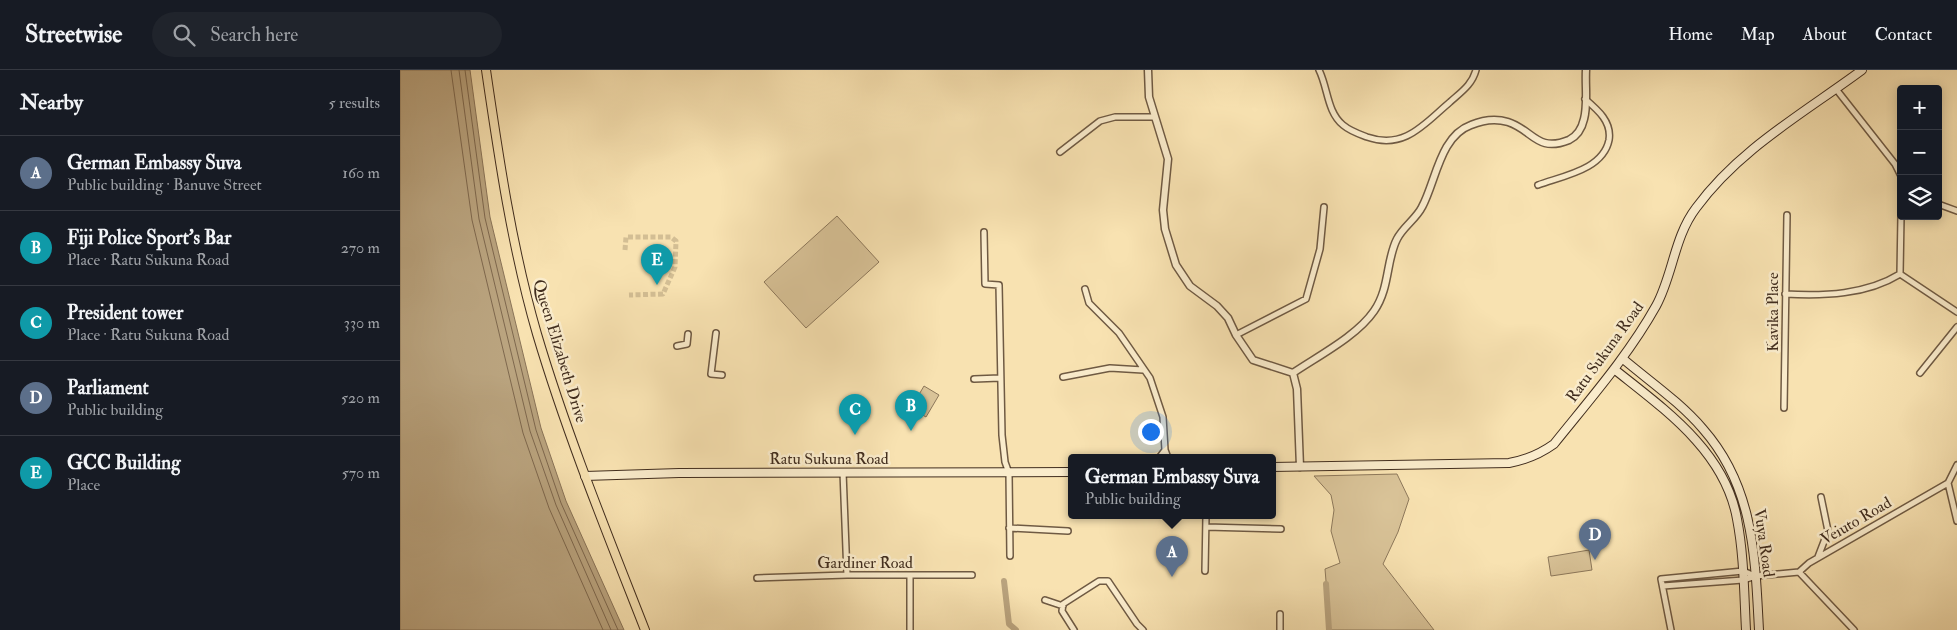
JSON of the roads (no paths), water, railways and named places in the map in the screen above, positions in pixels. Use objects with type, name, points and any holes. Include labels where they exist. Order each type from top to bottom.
[{"type":"main road","name":"Queen Elizabeth Drive","points":[[486,70],[507,207],[526,289],[550,374],[585,476],[646,630]]},
{"type":"main road","name":"Ratu Sukuna Road","points":[[1276,468],[1499,464],[1520,461],[1536,455],[1554,444],[1614,369],[1657,304],[1684,228],[1696,208],[1729,168],[1788,122],[1862,70]]},
{"type":"main road","name":"Vuya Road","points":[[1622,358],[1702,428],[1725,459],[1742,495],[1748,516],[1756,576],[1759,630]]},
{"type":"main road","name":"Vuya Road","points":[[1614,369],[1676,419],[1707,451],[1719,472],[1737,517],[1743,571],[1746,630]]},
{"type":"main road","name":"Ratu Sukuna Road","points":[[585,476],[842,472],[1068,472]]},
{"type":"street","points":[[1148,70],[1149,97],[1168,159],[1163,210],[1165,229],[1173,258],[1190,286],[1217,306],[1228,318],[1236,335],[1253,360],[1293,373]]},
{"type":"street","points":[[1319,70],[1329,94],[1333,114],[1342,125],[1356,133],[1386,141],[1414,133],[1430,121],[1467,87],[1476,70]]},
{"type":"street","points":[[1293,373],[1360,326],[1375,311],[1386,286],[1397,240],[1421,209],[1441,159],[1457,131],[1483,121],[1497,120],[1510,122],[1533,139],[1546,145],[1561,143],[1573,138],[1581,128],[1584,118],[1586,70]]},
{"type":"street","points":[[1836,89],[1895,164],[1900,175]]},
{"type":"street","points":[[1538,185],[1591,165],[1601,158],[1607,149],[1610,134],[1602,114],[1585,99]]},
{"type":"street","points":[[1060,152],[1100,121],[1115,117],[1155,118]]},
{"type":"street","points":[[1942,205],[1957,211]]},
{"type":"street","points":[[1236,335],[1306,299],[1320,249],[1324,207]]},
{"type":"street","name":"Kavika Place","points":[[1784,408],[1787,215]]},
{"type":"street","points":[[1900,274],[1901,220]]},
{"type":"street","points":[[984,232],[985,284],[999,285],[1002,436],[1006,462],[1010,473],[1010,556]]},
{"type":"street","points":[[1785,294],[1841,294],[1876,285],[1900,274]]},
{"type":"street","points":[[1900,274],[1957,312]]},
{"type":"street","points":[[1085,289],[1089,304],[1119,333],[1150,378],[1159,400],[1163,417],[1166,454]]},
{"type":"street","points":[[1920,373],[1957,327]]},
{"type":"street","points":[[716,333],[711,374],[722,375]]},
{"type":"street","points":[[678,346],[687,344],[688,334]]},
{"type":"street","points":[[1063,376],[1110,368],[1143,370]]},
{"type":"street","points":[[1293,373],[1297,389],[1300,467]]},
{"type":"street","points":[[974,379],[1000,378]]},
{"type":"street","points":[[1162,454],[1165,450]]},
{"type":"street","points":[[1957,465],[1948,484],[1957,521]]},
{"type":"street","points":[[842,472],[846,575]]},
{"type":"street","name":"Veiuto Road","points":[[1799,572],[1818,558],[1948,484]]},
{"type":"street","points":[[1818,558],[1828,531],[1822,496]]},
{"type":"street","points":[[1206,519],[1206,571]]},
{"type":"street","points":[[1206,526],[1281,529]]},
{"type":"street","points":[[1009,528],[1068,531]]},
{"type":"street","points":[[1671,630],[1661,579],[1743,571],[1756,576]]},
{"type":"street","points":[[1663,586],[1743,580],[1756,576],[1799,572],[1854,630]]},
{"type":"street","name":"Gardiner Road","points":[[757,578],[846,575],[972,575]]},
{"type":"street","points":[[910,575],[910,630]]},
{"type":"street","points":[[1074,630],[1062,611],[1063,604],[1099,581],[1108,581],[1143,630]]},
{"type":"street","points":[[1045,600],[1063,606]]},
{"type":"street","points":[[1280,614],[1280,630]]},
{"type":"water","points":[[400,70],[470,70],[490,217],[541,428],[566,501],[624,630],[400,630]]},
{"type":"waterway","points":[[1004,581],[1009,624],[1016,630]]},
{"type":"waterway","points":[[1326,584],[1329,630]]},
{"type":"tunnel","points":[[625,250],[626,237],[671,237],[676,241],[675,267],[663,294],[629,295]]},
{"type":"place","name":"GCC Building","points":[[657,285]]},
{"type":"place","name":"Fiji Police Sport's Bar","points":[[911,431]]},
{"type":"place","name":"President tower","points":[[855,435]]},
{"type":"place","name":"Parliament","points":[[1595,560]]},
{"type":"place","name":"German Embassy Suva","points":[[1172,577]]}]
